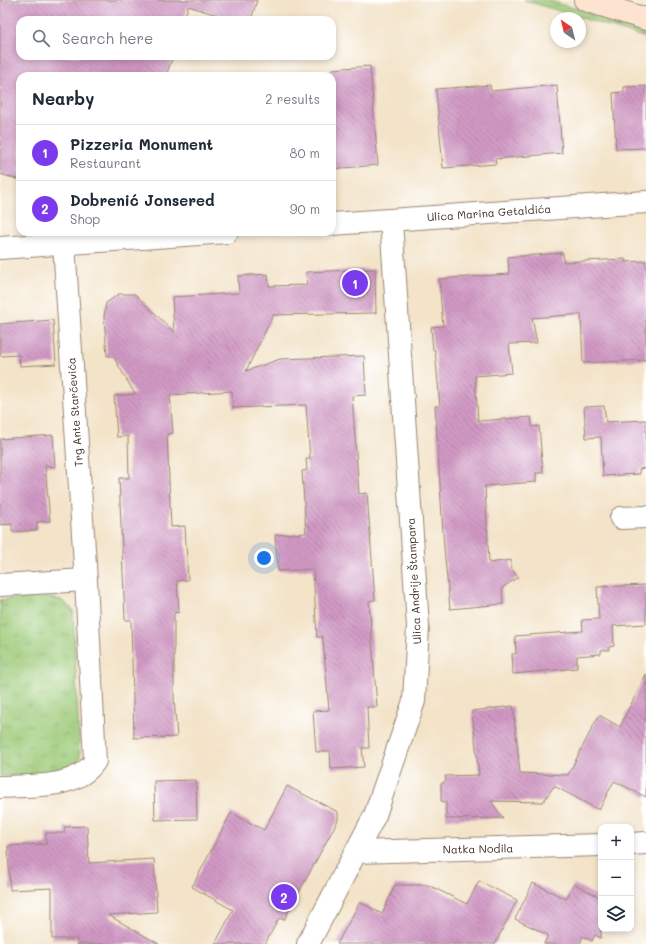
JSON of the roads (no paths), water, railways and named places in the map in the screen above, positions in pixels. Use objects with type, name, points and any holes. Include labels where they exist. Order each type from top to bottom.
[{"type":"main road","points":[[585,0],[646,19]]},
{"type":"street","name":"Ulica Marina Getaldića","points":[[336,224],[646,202]]},
{"type":"street","name":"Ulica Andrije Štampara","points":[[308,944],[375,815],[414,701],[418,626],[391,220]]},
{"type":"street","points":[[0,248],[173,236]]},
{"type":"street","name":"Trg Ante Starčevića","points":[[0,788],[56,783],[78,778],[90,769],[95,761],[86,580],[64,244]]},
{"type":"street","points":[[621,518],[646,517]]},
{"type":"street","points":[[0,585],[86,580]]},
{"type":"street","points":[[634,844],[646,844]]},
{"type":"street","name":"Natka Nodila","points":[[356,852],[598,845]]},
{"type":"place","name":"Pizzeria Monument","points":[[355,283]]},
{"type":"place","name":"Dobrenić Jonsered","points":[[284,897]]}]
